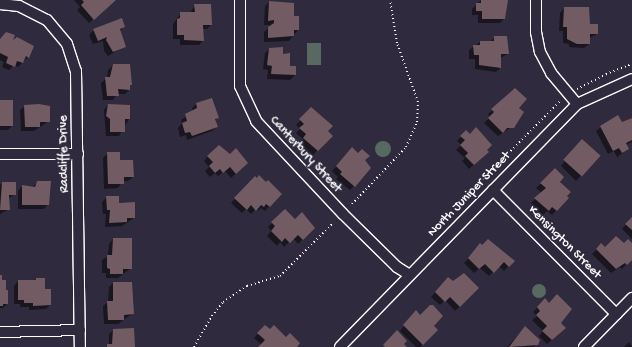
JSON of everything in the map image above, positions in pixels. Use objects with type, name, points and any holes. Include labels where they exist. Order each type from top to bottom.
[{"type":"street","name":"Canterbury Street","points":[[240,0],[240,86],[256,122],[343,214],[397,267],[410,275]]},
{"type":"street","points":[[536,0],[536,32],[540,52],[555,78],[577,104]]},
{"type":"street","name":"Radcliffe Drive","points":[[0,4],[19,6],[34,12],[58,31],[67,44],[76,71],[80,347]]},
{"type":"street","name":"North Juniper Street","points":[[340,347],[577,104],[632,79]]},
{"type":"street","points":[[0,154],[78,154]]},
{"type":"street","name":"Kensington Street","points":[[493,190],[616,314]]},
{"type":"street","points":[[584,347],[632,298]]},
{"type":"street","points":[[0,332],[80,330]]},
{"type":"path","points":[[352,204],[406,147],[417,122],[418,102],[397,43],[390,0]]},
{"type":"path","points":[[194,347],[212,316],[223,302],[247,286],[280,276],[332,224]]},
{"type":"green space","points":[[307,43],[321,43],[321,65],[307,65]]},
{"type":"green space","points":[[383,141],[390,146],[391,149],[386,156],[383,157],[376,152],[375,149],[380,142]]},
{"type":"green space","points":[[536,284],[542,284],[546,288],[546,294],[542,298],[536,298],[532,294],[532,288]]},
{"type":"building","points":[[82,0],[116,0],[94,20],[81,5],[84,2]]},
{"type":"building","points":[[481,0],[508,0],[505,19],[482,19],[482,11],[476,11],[476,3],[481,3]]},
{"type":"building","points":[[269,1],[294,3],[294,16],[299,16],[299,30],[294,30],[294,36],[268,38],[268,27],[274,23],[274,20],[268,21]]},
{"type":"building","points":[[194,4],[211,4],[212,25],[203,25],[204,41],[184,40],[184,35],[177,35],[177,19],[180,18],[180,12],[195,12]]},
{"type":"building","points":[[564,7],[589,7],[590,24],[598,24],[598,34],[590,34],[590,44],[577,44],[567,39],[567,27],[563,27]]},
{"type":"building","points":[[122,18],[125,27],[120,29],[126,47],[113,52],[106,40],[107,37],[98,41],[93,29]]},
{"type":"building","points":[[6,32],[15,35],[13,40],[17,37],[34,46],[29,58],[26,56],[23,63],[17,61],[15,67],[6,63],[8,57],[0,53],[0,39]]},
{"type":"building","points":[[494,36],[507,36],[509,54],[501,54],[501,68],[479,65],[479,55],[474,55],[473,45],[480,45],[480,41],[494,41]]},
{"type":"building","points":[[283,47],[283,54],[290,53],[290,66],[296,66],[296,75],[271,74],[272,66],[267,65],[269,48]]},
{"type":"building","points":[[113,64],[130,64],[132,85],[130,85],[130,90],[118,89],[119,96],[107,96],[105,77],[110,77]]},
{"type":"building","points":[[515,88],[527,99],[519,108],[524,112],[514,128],[507,128],[503,133],[488,118],[494,112],[491,109]]},
{"type":"building","points":[[212,98],[219,118],[215,119],[218,127],[192,136],[190,132],[185,133],[182,123],[187,121],[185,114],[197,108],[196,103]]},
{"type":"building","points":[[0,100],[13,100],[13,126],[0,126]]},
{"type":"building","points":[[39,104],[50,106],[50,122],[40,122],[40,127],[25,127],[24,105]]},
{"type":"building","points":[[108,104],[130,105],[130,119],[125,119],[125,132],[110,132],[110,119],[106,116]]},
{"type":"building","points":[[311,107],[333,126],[328,131],[333,136],[318,151],[303,138],[306,134],[299,128],[304,124],[299,119]]},
{"type":"building","points":[[618,115],[622,122],[632,118],[632,140],[626,143],[629,149],[622,153],[619,148],[613,151],[600,126]]},
{"type":"building","points":[[476,127],[492,145],[487,150],[489,152],[474,165],[465,156],[468,153],[460,145],[465,140],[460,136],[466,130],[470,134]]},
{"type":"building","points":[[582,139],[601,156],[582,177],[563,160]]},
{"type":"building","points":[[219,145],[230,154],[236,148],[248,163],[236,174],[230,167],[223,173],[220,169],[215,173],[209,166],[213,162],[207,156]]},
{"type":"building","points":[[352,147],[358,153],[362,149],[370,156],[365,160],[371,168],[355,187],[340,174],[342,172],[336,166]]},
{"type":"building","points":[[107,152],[120,152],[120,160],[133,160],[134,177],[124,177],[124,184],[108,184]]},
{"type":"building","points":[[555,168],[564,177],[560,182],[571,192],[567,196],[569,198],[557,211],[552,207],[549,211],[534,198],[546,188],[540,183]]},
{"type":"building","points":[[259,175],[266,182],[268,180],[282,194],[270,207],[266,204],[264,207],[261,205],[256,211],[251,205],[247,210],[234,198],[255,176],[257,178]]},
{"type":"building","points":[[37,181],[51,181],[49,205],[22,205],[22,185],[35,187]]},
{"type":"building","points":[[2,182],[16,182],[16,195],[9,195],[10,210],[0,210]]},
{"type":"building","points":[[106,196],[119,196],[119,203],[135,202],[135,218],[127,218],[127,222],[109,223],[110,210],[107,210]]},
{"type":"building","points":[[285,209],[295,219],[302,212],[315,228],[303,240],[298,235],[290,243],[285,238],[282,242],[271,231],[275,226],[271,222]]},
{"type":"building","points":[[632,217],[632,230],[625,224]]},
{"type":"building","points":[[616,236],[624,243],[628,239],[632,243],[632,260],[627,265],[625,263],[616,269],[596,249],[601,243],[605,247]]},
{"type":"building","points":[[113,238],[132,238],[132,269],[123,269],[123,274],[110,274],[110,269],[107,268],[107,255],[112,255]]},
{"type":"building","points":[[488,239],[515,261],[509,267],[504,262],[494,273],[485,264],[479,269],[468,258],[480,243],[482,245]]},
{"type":"building","points":[[464,273],[479,288],[460,307],[450,297],[445,302],[435,292],[448,277],[453,281]]},
{"type":"building","points":[[0,275],[2,275],[2,280],[6,280],[6,290],[8,290],[8,304],[3,304],[3,306],[0,306]]},
{"type":"building","points":[[36,278],[45,278],[45,289],[51,289],[51,305],[33,306],[33,303],[24,303],[24,300],[18,300],[18,280],[36,280]]},
{"type":"building","points":[[113,282],[132,282],[134,314],[124,315],[124,320],[108,320],[107,301],[113,301]]},
{"type":"building","points":[[557,294],[572,309],[561,323],[566,328],[552,340],[542,331],[547,326],[536,315],[540,311],[537,307],[545,298],[549,303]]},
{"type":"building","points":[[430,305],[433,305],[443,316],[434,326],[438,330],[423,345],[403,325],[416,310],[420,315]]},
{"type":"building","points":[[265,325],[270,329],[274,325],[286,337],[290,333],[300,343],[297,347],[258,347],[265,340],[257,333]]},
{"type":"building","points":[[525,326],[540,340],[538,345],[509,347]]},
{"type":"building","points":[[134,328],[135,347],[107,347],[107,344],[112,344],[113,329]]},
{"type":"building","points":[[397,330],[407,341],[404,344],[407,347],[385,347],[383,345]]}]
